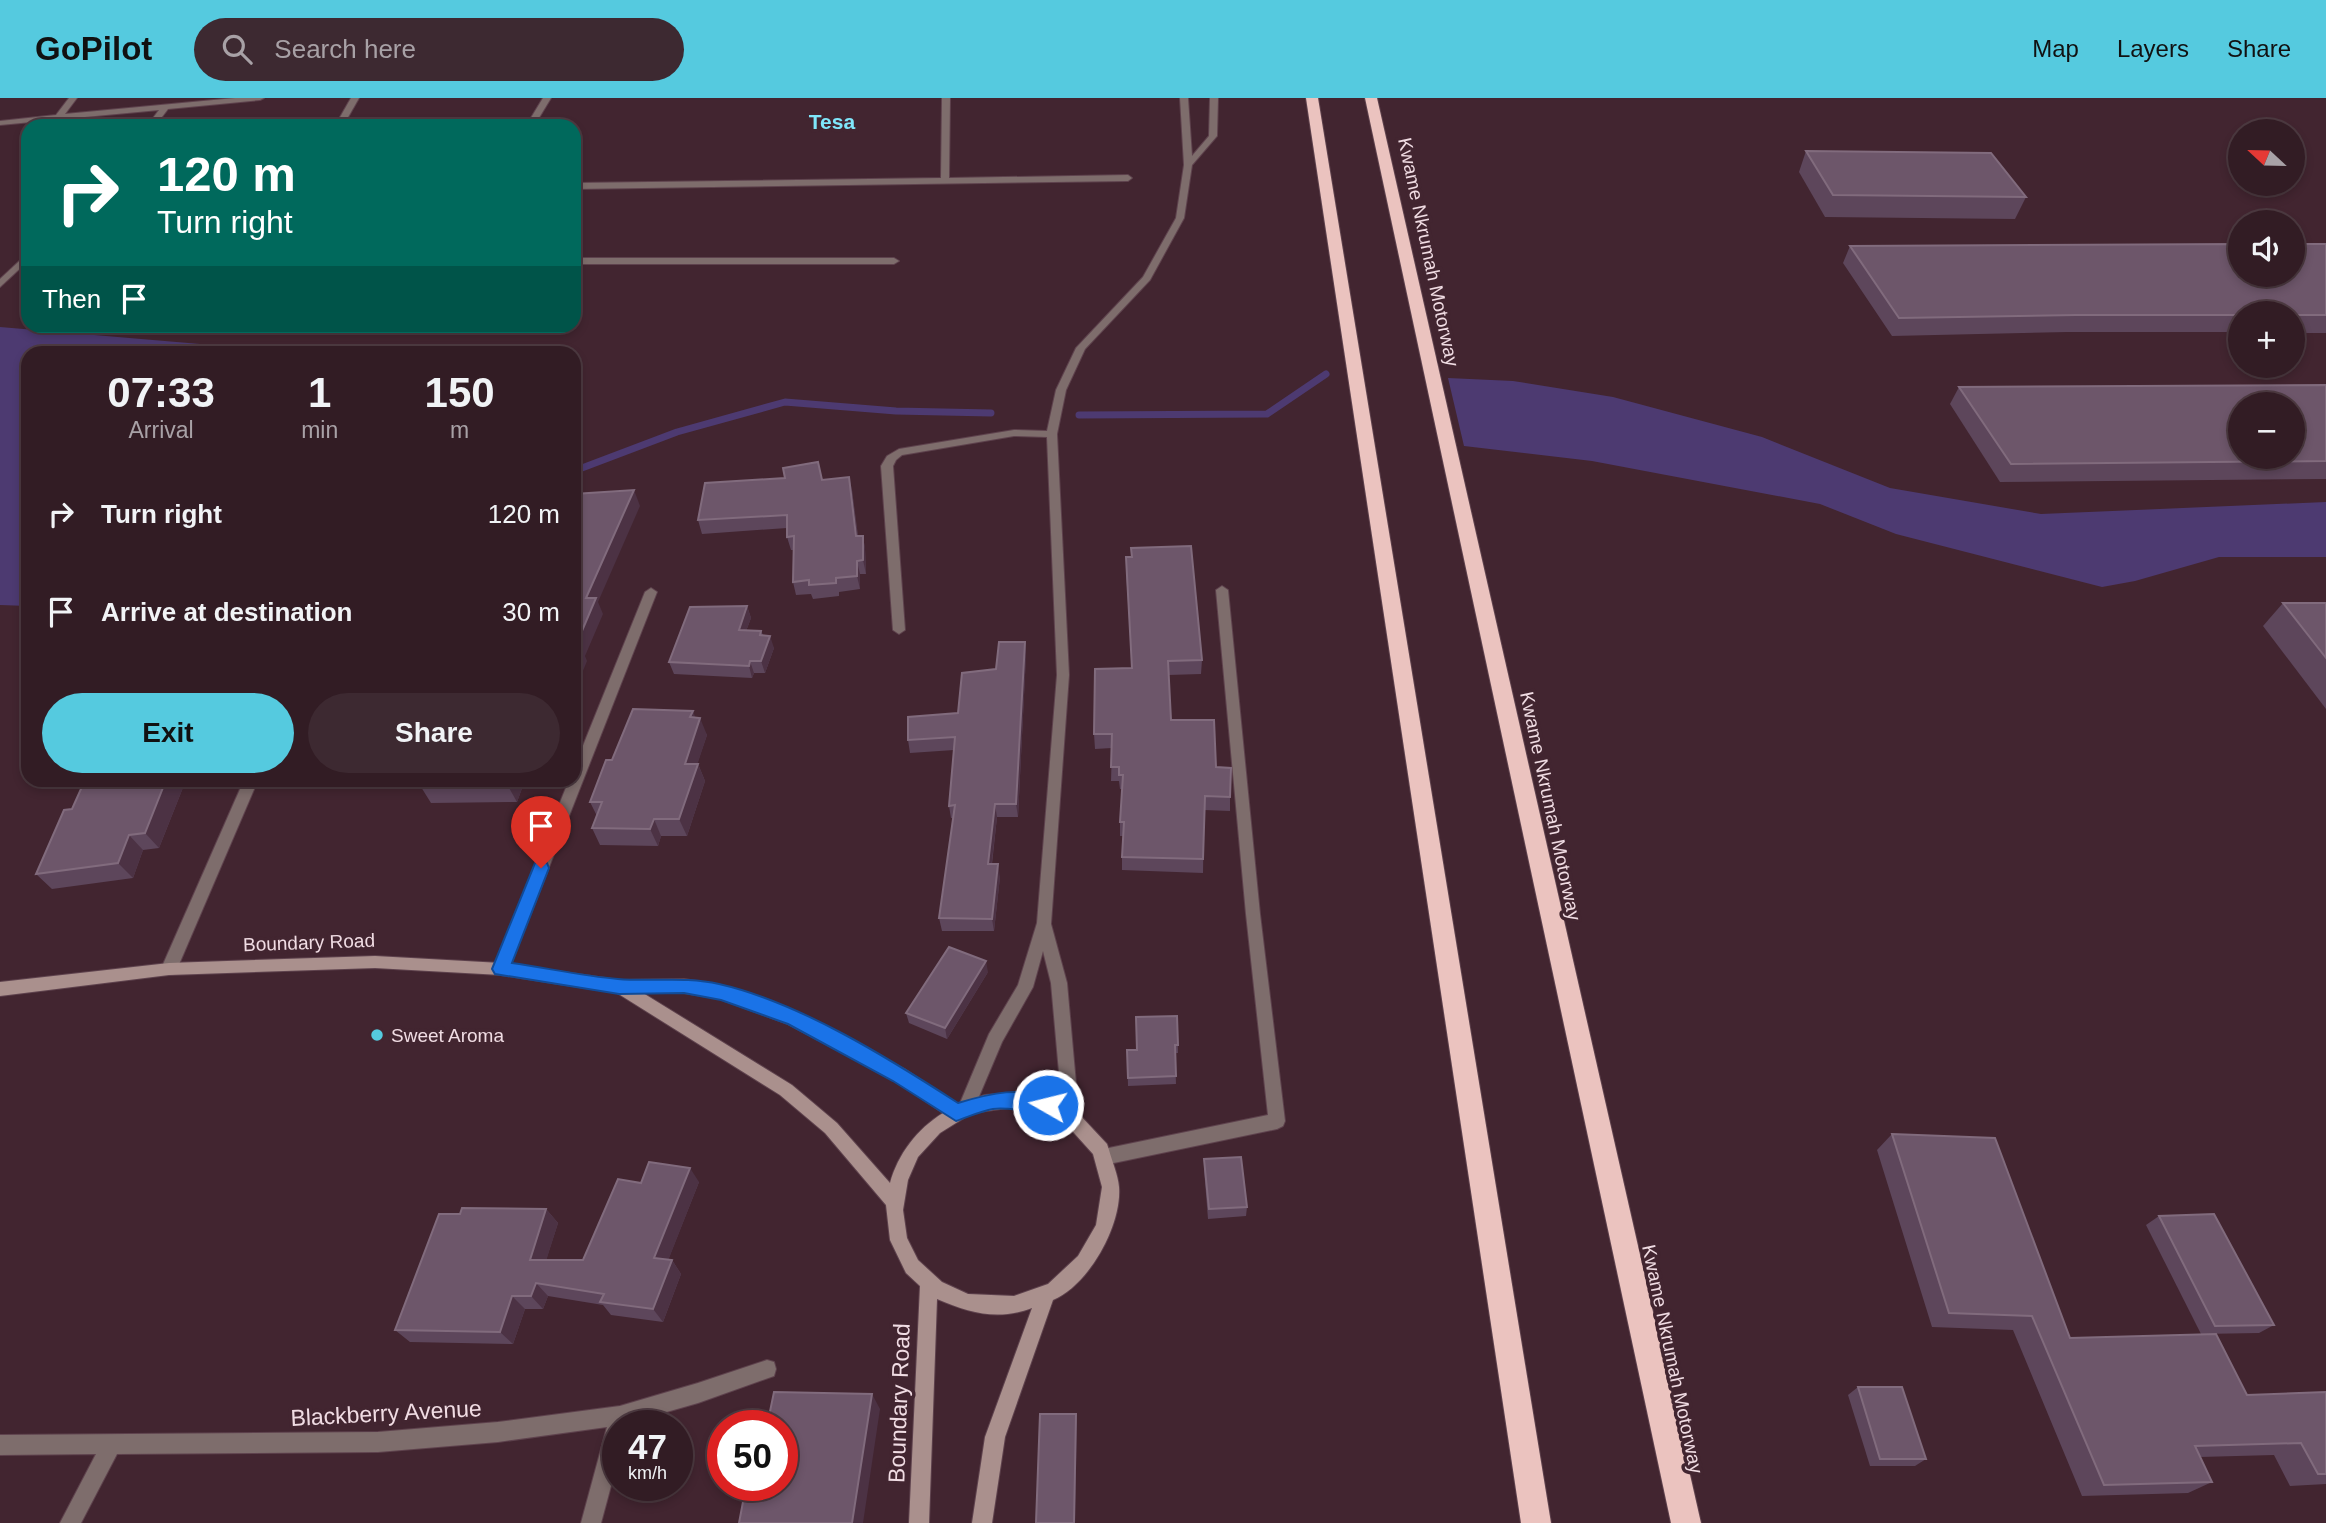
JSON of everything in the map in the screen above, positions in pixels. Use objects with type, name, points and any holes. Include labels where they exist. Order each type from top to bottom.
[{"type":"highway","points":[[1312,98],[1536,1523]]},
{"type":"highway","name":"Kwame Nkrumah Motorway","points":[[1371,98],[1686,1523]]},
{"type":"main road","name":"Boundary Road","points":[[0,989],[169,969],[375,962],[501,969],[619,987],[684,986],[721,992],[794,1018],[961,1110]]},
{"type":"main road","name":"Boundary Road","points":[[619,987],[786,1090],[831,1128],[894,1201]]},
{"type":"main road","points":[[993,1100],[1021,1100],[1048,1105],[1071,1117],[1096,1141],[1104,1157],[1110,1177],[1112,1199],[1099,1244],[1085,1264],[1067,1281],[1046,1294],[1021,1303],[984,1306],[948,1297],[929,1284],[912,1267],[900,1247],[894,1224],[894,1201],[900,1174],[914,1149],[933,1129],[961,1110],[993,1100]]},
{"type":"main road","name":"Boundary Road","points":[[919,1523],[929,1284]]},
{"type":"main road","points":[[982,1523],[995,1437],[1046,1294]]},
{"type":"street","points":[[59,117],[73,98]]},
{"type":"street","points":[[39,119],[260,98]]},
{"type":"street","points":[[344,119],[355,98]]},
{"type":"street","points":[[534,119],[547,98]]},
{"type":"street","points":[[945,181],[946,98]]},
{"type":"street","points":[[961,1110],[995,1039],[1024,987],[1044,923],[1063,675],[1052,433],[1061,390],[1081,348],[1147,278],[1180,218],[1188,165],[1184,98]]},
{"type":"street","points":[[1188,165],[1213,136],[1214,98]]},
{"type":"street","points":[[157,119],[166,107]]},
{"type":"street","points":[[0,123],[21,121]]},
{"type":"street","points":[[581,186],[1128,178]]},
{"type":"street","points":[[581,261],[894,261]]},
{"type":"street","points":[[0,284],[21,263]]},
{"type":"street","points":[[899,630],[887,466],[891,458],[899,452],[1014,433],[1052,433]]},
{"type":"street","points":[[1104,1157],[1277,1121],[1222,590]]},
{"type":"street","points":[[581,768],[651,592]]},
{"type":"street","points":[[169,969],[248,787]]},
{"type":"street","points":[[501,969],[573,787]]},
{"type":"street","points":[[1044,923],[1059,983],[1071,1117]]},
{"type":"street","name":"Blackberry Avenue","points":[[641,1410],[698,1394],[766,1369]]},
{"type":"street","name":"Blackberry Avenue","points":[[0,1445],[378,1442],[498,1432],[602,1418]]},
{"type":"street","points":[[70,1523],[111,1445]]},
{"type":"street","points":[[591,1523],[602,1482]]},
{"type":"shaded area","points":[[0,327],[21,329],[21,333],[71,333],[224,346],[21,346],[21,606],[0,605]]},
{"type":"shaded area","points":[[1448,378],[1513,381],[1613,397],[1762,437],[1890,488],[2041,514],[2326,502],[2326,557],[2219,557],[2135,581],[2102,587],[1896,534],[1820,504],[1592,461],[1464,446]]},
{"type":"building","points":[[1806,151],[1991,153],[2026,197],[1833,195]]},
{"type":"building","points":[[2228,244],[2228,287],[2305,287],[2305,244],[2326,244],[2326,315],[2305,315],[2305,301],[2228,301],[2228,315],[1899,318],[1850,246]]},
{"type":"building","points":[[2326,385],[2326,461],[2305,461],[2305,392],[2228,392],[2228,462],[2011,464],[1959,387]]},
{"type":"building","points":[[818,462],[822,480],[849,477],[856,536],[863,536],[863,560],[857,561],[857,576],[836,578],[836,583],[809,585],[809,580],[793,582],[794,536],[787,537],[787,515],[698,520],[705,483],[785,478],[783,468]]},
{"type":"building","points":[[634,490],[586,598],[596,598],[581,633],[581,494]]},
{"type":"building","points":[[1191,546],[1202,660],[1168,661],[1171,720],[1214,720],[1216,767],[1231,768],[1230,797],[1205,796],[1203,859],[1122,857],[1124,822],[1120,822],[1123,775],[1119,775],[1119,767],[1111,767],[1112,734],[1094,734],[1095,669],[1132,668],[1126,557],[1132,557],[1131,548]]},
{"type":"building","points":[[2283,603],[2326,603],[2326,658]]},
{"type":"building","points":[[747,606],[739,630],[761,631],[760,635],[770,636],[761,661],[750,661],[749,666],[669,662],[690,607]]},
{"type":"building","points":[[999,642],[1025,642],[1016,804],[995,804],[988,864],[998,864],[992,919],[939,918],[955,805],[949,806],[955,737],[908,740],[908,717],[958,713],[962,673],[996,669]]},
{"type":"building","points":[[633,709],[693,711],[690,717],[700,718],[685,764],[698,764],[679,819],[654,819],[650,829],[592,828],[602,802],[590,802],[606,760],[612,760]]},
{"type":"building","points":[[82,787],[163,787],[145,833],[129,835],[118,863],[36,874],[64,810],[72,809]]},
{"type":"building","points":[[949,947],[986,961],[945,1028],[906,1013]]},
{"type":"building","points":[[1177,1016],[1176,1076],[1128,1078],[1127,1050],[1137,1050],[1136,1017]]},
{"type":"building","points":[[1892,1134],[1995,1138],[2070,1338],[2216,1334],[2247,1395],[2326,1392],[2326,1474],[2318,1474],[2301,1443],[2195,1446],[2212,1482],[2104,1485],[2032,1316],[1949,1313]]},
{"type":"building","points":[[1241,1157],[1247,1207],[1209,1209],[1204,1159]]},
{"type":"building","points":[[649,1162],[690,1168],[654,1258],[672,1260],[653,1309],[600,1302],[604,1294],[536,1283],[531,1296],[512,1296],[500,1332],[395,1330],[439,1214],[460,1214],[462,1208],[546,1209],[530,1260],[583,1260],[618,1179],[641,1183]]},
{"type":"building","points":[[2214,1214],[2274,1325],[2215,1326],[2159,1216]]},
{"type":"building","points":[[1858,1387],[1902,1387],[1926,1459],[1880,1459]]},
{"type":"building","points":[[774,1392],[872,1394],[852,1523],[739,1523],[743,1501],[798,1501],[798,1410],[770,1410]]},
{"type":"building","points":[[1040,1414],[1076,1414],[1074,1523],[1036,1523]]},
{"type":"waterway","points":[[1079,415],[1267,414],[1326,374]]},
{"type":"waterway","points":[[581,468],[677,432],[785,402],[896,411],[991,413]]},
{"type":"place","name":"Sweet Aroma","points":[[377,1035]]},
{"type":"district","name":"Tesa","points":[[832,122]]},
{"type":"route","points":[[541,868],[501,969],[619,987],[684,986],[721,992],[794,1018],[900,1075],[956,1113],[993,1100],[1021,1100],[1048,1105]]}]
